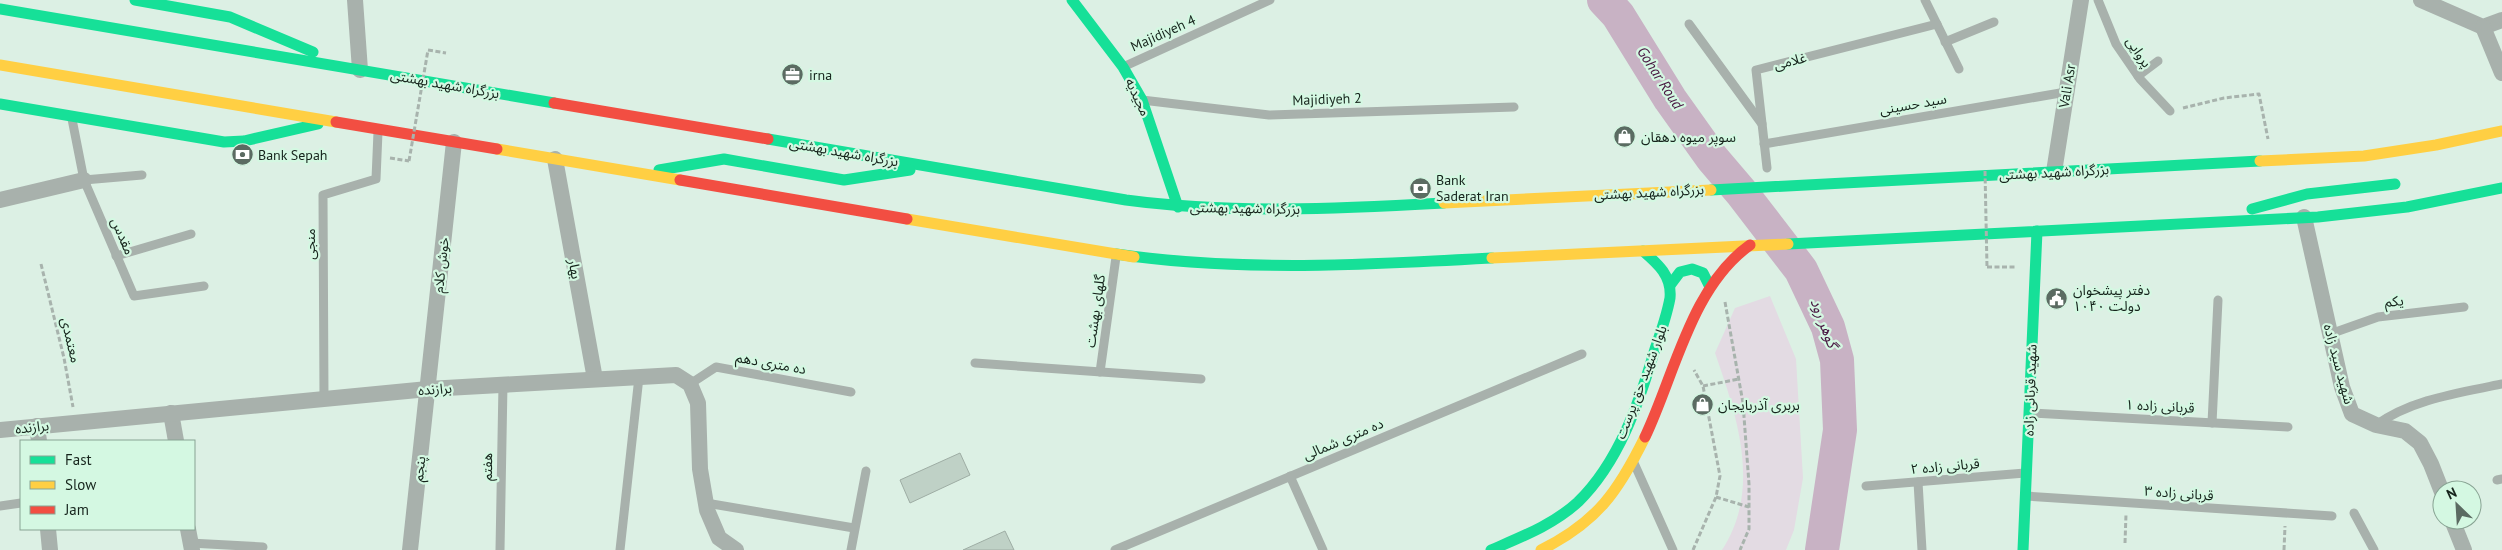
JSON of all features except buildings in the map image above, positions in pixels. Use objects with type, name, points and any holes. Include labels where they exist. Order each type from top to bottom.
[{"type":"main road","points":[[135,0],[190,3],[235,18],[357,70]]},
{"type":"main road","name":"مجیدیه","points":[[1072,0],[1123,67],[1142,100],[1178,206]]},
{"type":"main road","name":"بزرگراه شهید بهشتی","points":[[0,9],[357,70],[778,169],[1134,257]]},
{"type":"main road","name":"بزرگراه شهید بهشتی","points":[[0,65],[642,174],[778,169],[931,167],[1178,206],[1283,211],[2272,160],[2364,156],[2392,161],[2502,131]]},
{"type":"main road","points":[[0,104],[224,142],[244,141],[331,121]]},
{"type":"main road","points":[[2485,147],[2502,138]]},
{"type":"main road","points":[[642,174],[724,159],[848,180],[931,167]]},
{"type":"main road","points":[[2201,223],[2301,196],[2397,196],[2392,161]]},
{"type":"main road","name":"بزرگراه شهید بهشتی","points":[[1116,254],[1208,265],[1272,267],[1642,251],[2304,217],[2397,196],[2502,188]]},
{"type":"main road","name":"شهید قربانی زاده","points":[[2023,550],[2037,231]]},
{"type":"main road","name":"بلوار شهید حق پرست","points":[[1541,550],[1568,537],[1592,518],[1619,485],[1633,460],[1710,287],[1721,271],[1740,251],[1750,245]]},
{"type":"main road","points":[[1642,251],[1659,266],[1671,284]]},
{"type":"main road","points":[[1671,284],[1675,275],[1683,269],[1693,268],[1702,272],[1708,279],[1710,287]]},
{"type":"main road","name":"بلوار شهید حق پرست","points":[[1490,550],[1562,516],[1588,492],[1603,470],[1627,427],[1651,362],[1667,309],[1671,284]]},
{"type":"street","points":[[355,0],[357,70]]},
{"type":"street","name":"Vali Asr","points":[[2054,172],[2081,0]]},
{"type":"street","points":[[2421,0],[2483,27],[2502,20]]},
{"type":"street","points":[[2483,27],[2502,73]]},
{"type":"street","name":"خوش کلام","points":[[428,389],[454,142]]},
{"type":"street","name":"بهار","points":[[555,159],[595,379]]},
{"type":"street","name":"غلامی","points":[[1767,168],[1777,186]]},
{"type":"street","points":[[0,200],[84,180]]},
{"type":"street","name":"شهید سید زاده","points":[[2304,217],[2342,387],[2352,414],[2376,425],[2404,431],[2420,443],[2437,480]]},
{"type":"street","name":"برازنده","points":[[0,430],[38,434],[75,422],[324,398],[502,384],[676,375],[690,384]]},
{"type":"street","points":[[690,384],[698,404],[700,469],[706,503],[719,538],[736,550]]},
{"type":"street","name":"پنجم","points":[[410,550],[428,389]]},
{"type":"street","points":[[171,413],[176,440]]},
{"type":"street","points":[[48,530],[50,550]]},
{"type":"street","points":[[2456,530],[2464,550]]},
{"type":"lane","name":"Majidiyeh 4","points":[[1123,67],[1270,0]]},
{"type":"lane","points":[[1925,0],[1959,69]]},
{"type":"lane","name":"پروایی","points":[[2098,0],[2116,44],[2138,76],[2170,112]]},
{"type":"lane","points":[[1945,42],[1994,22]]},
{"type":"lane","points":[[1689,24],[1762,124]]},
{"type":"lane","name":"غلامی","points":[[1767,168],[1756,70],[1937,24]]},
{"type":"lane","points":[[2138,76],[2158,61]]},
{"type":"lane","name":"سید حسینی","points":[[1764,144],[2066,92]]},
{"type":"lane","name":"Majidiyeh 2","points":[[1142,100],[1269,115],[1514,107]]},
{"type":"lane","name":"مقدس","points":[[72,116],[84,180],[134,296],[204,286]]},
{"type":"lane","name":"منجی","points":[[324,398],[323,195],[376,179],[379,129]]},
{"type":"lane","points":[[84,180],[142,174]]},
{"type":"lane","points":[[116,256],[191,234]]},
{"type":"lane","name":"گلهای بهشت","points":[[1100,372],[1116,254]]},
{"type":"lane","points":[[2212,423],[2218,300]]},
{"type":"lane","name":"یکم","points":[[2330,334],[2378,317],[2464,307]]},
{"type":"lane","name":"ده متری شمالی","points":[[1115,550],[1582,354]]},
{"type":"lane","points":[[975,362],[1201,379]]},
{"type":"lane","name":"ده متری دهم","points":[[690,384],[716,367],[851,392]]},
{"type":"lane","points":[[620,550],[638,377]]},
{"type":"lane","name":"هفتم","points":[[500,550],[502,384]]},
{"type":"lane","points":[[2376,425],[2394,412],[2429,401],[2502,384]]},
{"type":"lane","name":"قربانی زاده ۱","points":[[2029,413],[2288,427]]},
{"type":"lane","points":[[1633,460],[1673,550]]},
{"type":"lane","points":[[851,550],[866,471]]},
{"type":"lane","name":"قربانی زاده ۲","points":[[1866,486],[2027,473]]},
{"type":"lane","points":[[1290,476],[1322,550]]},
{"type":"lane","points":[[1918,482],[1922,550]]},
{"type":"lane","name":"قربانی زاده ۳","points":[[2026,496],[2332,516]]},
{"type":"lane","points":[[0,506],[20,503]]},
{"type":"lane","points":[[706,503],[854,528]]},
{"type":"lane","points":[[2354,513],[2374,550]]},
{"type":"lane","points":[[190,540],[263,547]]},
{"type":"path","points":[[377,155],[409,161],[428,50],[446,53]]},
{"type":"path","points":[[2170,112],[2224,98],[2259,94],[2272,160]]},
{"type":"path","points":[[1985,171],[1987,267],[2009,267]]},
{"type":"path","name":"معتمدی","points":[[41,264],[64,358],[75,422]]},
{"type":"path","points":[[1724,301],[1743,402],[1749,528],[1740,550]]},
{"type":"path","points":[[1682,348],[1703,386],[1720,476],[1716,497],[1693,550]]},
{"type":"path","points":[[1703,386],[1738,379]]},
{"type":"path","points":[[1716,497],[1749,507]]},
{"type":"path","points":[[2125,543],[2126,504]]},
{"type":"path","points":[[2284,550],[2285,513]]},
{"type":"shaded area","points":[[1770,296],[1796,359],[1803,478],[1794,530],[1786,550],[1722,550],[1734,527],[1741,502],[1743,477],[1742,452],[1737,427],[1715,353],[1735,308]]},
{"type":"waterway","name":"گوهر رود","points":[[1604,0],[1618,15],[1670,99],[1712,158],[1741,192],[1801,270],[1828,327],[1837,360],[1840,430],[1822,550]]},
{"type":"traffic: fast","points":[[135,0],[230,17],[313,52]]},
{"type":"traffic: fast","points":[[1072,0],[1123,67],[1142,100],[1178,207]]},
{"type":"traffic: fast","points":[[0,9],[554,103]]},
{"type":"traffic: fast","points":[[0,104],[224,142],[244,141],[318,124]]},
{"type":"traffic: fast","points":[[768,139],[1126,200],[1166,204],[1245,209],[1285,209],[1444,203]]},
{"type":"traffic: fast","points":[[659,170],[724,159],[844,180],[910,170]]},
{"type":"traffic: fast","points":[[1711,190],[2260,161]]},
{"type":"traffic: fast","points":[[2252,209],[2307,194],[2395,184]]},
{"type":"traffic: fast","points":[[1788,244],[2318,217],[2407,207],[2502,188]]},
{"type":"traffic: fast","points":[[2023,550],[2037,231]]},
{"type":"traffic: fast","points":[[1491,550],[1536,530],[1578,502],[1605,469],[1626,431],[1664,324],[1670,298],[1669,283],[1663,271],[1643,251]]},
{"type":"traffic: fast","points":[[1116,254],[1163,260],[1257,265],[1351,265],[1492,258]]},
{"type":"traffic: fast","points":[[1671,284],[1680,272],[1692,269],[1703,273],[1710,287]]},
{"type":"traffic: slow","points":[[0,65],[336,122]]},
{"type":"traffic: slow","points":[[2260,161],[2364,156],[2436,145],[2502,131]]},
{"type":"traffic: slow","points":[[497,149],[680,180]]},
{"type":"traffic: slow","points":[[1444,203],[1711,190]]},
{"type":"traffic: slow","points":[[907,219],[1134,257]]},
{"type":"traffic: slow","points":[[1492,258],[1788,244]]},
{"type":"traffic: slow","points":[[1541,550],[1577,528],[1604,504],[1625,474],[1645,437]]},
{"type":"traffic: jam","points":[[554,103],[768,139]]},
{"type":"traffic: jam","points":[[336,122],[497,149]]},
{"type":"traffic: jam","points":[[680,180],[907,219]]},
{"type":"traffic: jam","points":[[1645,437],[1699,308],[1713,284],[1730,263],[1750,245]]},
{"type":"place","name":"irna","points":[[793,75]]},
{"type":"place","name":"سوپر میوه دهقان","points":[[1625,137]]},
{"type":"place","name":"Bank Sepah","points":[[242,155]]},
{"type":"place","name":"Bank Saderat Iran","points":[[1420,188]]},
{"type":"place","name":"دفتر پیشخوان دولت ۱۰۴۰","points":[[2057,298]]},
{"type":"place","name":"بربری آذربایجان","points":[[1702,405]]},
{"type":"water label","name":"Gohar Roud","points":[[1660,78]]}]
